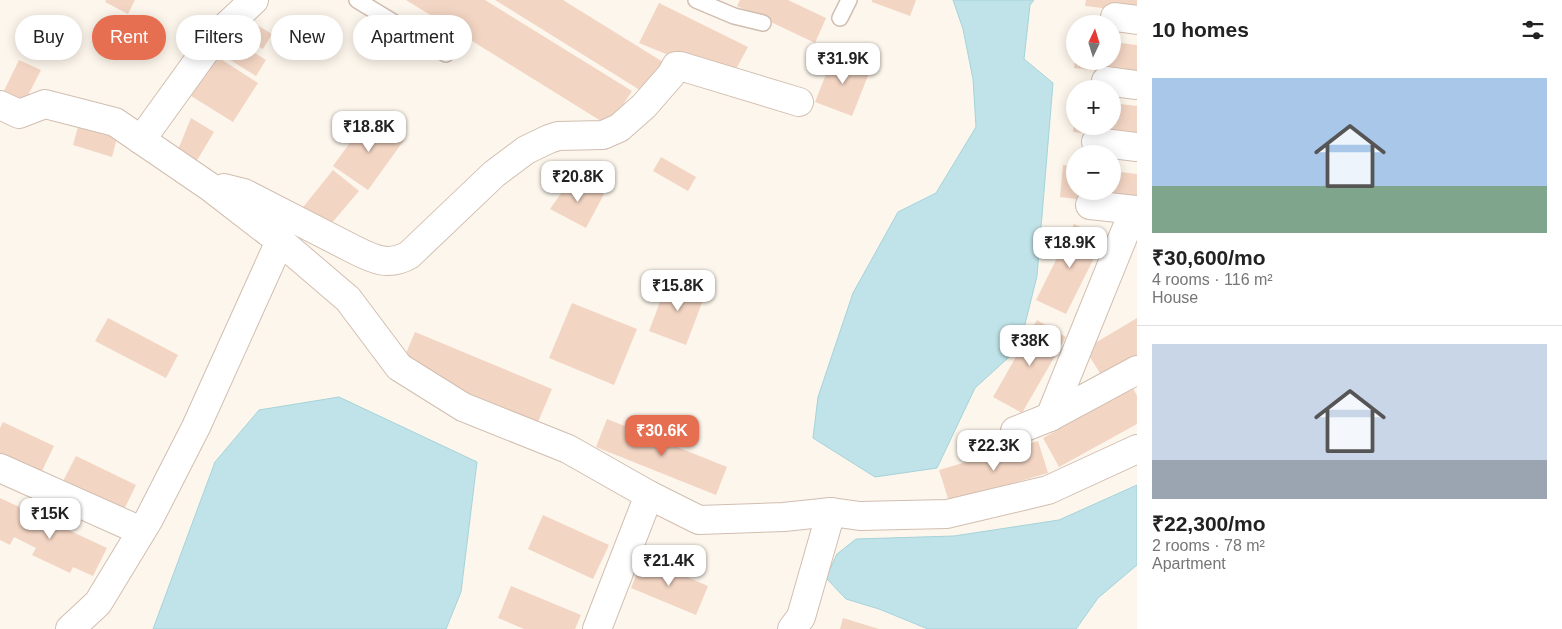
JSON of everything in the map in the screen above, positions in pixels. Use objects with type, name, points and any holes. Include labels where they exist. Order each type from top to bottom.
[{"type":"street","points":[[141,140],[216,36],[254,0]]},
{"type":"street","points":[[210,187],[244,193],[353,250],[372,258],[389,262],[401,260],[408,255],[494,174],[526,150],[558,136],[603,135],[619,128],[644,106],[671,75],[676,66],[799,102]]},
{"type":"street","points":[[1121,83],[1137,85]]},
{"type":"street","points":[[0,105],[19,114],[45,104],[116,122],[210,187],[280,241],[348,299],[399,367],[463,407],[568,450],[649,495],[699,520],[784,517],[831,512],[860,516],[947,514],[1048,490],[1137,448]]},
{"type":"street","points":[[1096,142],[1137,147]]},
{"type":"street","points":[[1050,417],[1135,210],[1090,205]]},
{"type":"street","points":[[70,629],[98,603],[141,531],[196,427],[280,241]]},
{"type":"street","points":[[1015,431],[1050,417],[1137,370]]},
{"type":"street","points":[[0,468],[141,531]]},
{"type":"street","points":[[597,629],[649,495]]},
{"type":"street","points":[[801,625],[831,512]]},
{"type":"lane","points":[[357,0],[382,15]]},
{"type":"lane","points":[[696,0],[734,16],[764,23]]},
{"type":"lane","points":[[840,18],[849,0]]},
{"type":"water","points":[[953,0],[1034,0],[1030,5],[1024,59],[1053,83],[1037,276],[1019,348],[975,388],[937,468],[875,477],[813,438],[818,397],[853,293],[898,212],[936,193],[976,127],[973,79],[963,29]]},
{"type":"water","points":[[339,397],[477,462],[461,592],[446,629],[153,629],[215,462],[259,410]]},
{"type":"water","points":[[1137,485],[1137,565],[1098,598],[1076,629],[928,629],[879,609],[846,599],[826,578],[837,554],[856,539],[954,536],[1059,520]]},
{"type":"building","points":[[106,0],[135,0],[128,14],[105,2]]},
{"type":"building","points":[[406,0],[485,0],[632,91],[609,126],[472,41],[472,15],[430,15]]},
{"type":"building","points":[[495,0],[563,0],[663,62],[643,92]]},
{"type":"building","points":[[740,0],[788,0],[826,18],[815,43],[737,6]]},
{"type":"building","points":[[872,0],[916,0],[910,16],[872,2]]},
{"type":"building","points":[[1086,0],[1137,0],[1137,12],[1085,6]]},
{"type":"building","points":[[659,3],[748,47],[730,80],[639,43]]},
{"type":"building","points":[[261,27],[271,33],[263,49],[261,48]]},
{"type":"building","points":[[1121,43],[1137,45],[1137,76],[1090,70],[1121,70]]},
{"type":"building","points":[[834,54],[871,68],[852,116],[815,102]]},
{"type":"building","points":[[261,57],[266,60],[256,76],[230,60],[261,60]]},
{"type":"building","points":[[19,60],[41,70],[22,107],[1,97]]},
{"type":"building","points":[[214,60],[222,60],[258,83],[233,122],[191,96]]},
{"type":"building","points":[[1121,104],[1137,106],[1137,138],[1105,135],[1121,135]]},
{"type":"building","points":[[370,115],[404,140],[368,190],[333,166]]},
{"type":"building","points":[[191,118],[214,132],[193,167],[175,157]]},
{"type":"building","points":[[79,123],[118,134],[112,157],[73,145]]},
{"type":"building","points":[[661,157],[696,177],[688,191],[653,171]]},
{"type":"building","points":[[1063,165],[1066,166],[1066,198],[1060,197]]},
{"type":"building","points":[[333,170],[359,191],[325,231],[300,211]]},
{"type":"building","points":[[1121,172],[1137,174],[1137,206],[1086,200],[1121,200]]},
{"type":"building","points":[[572,178],[604,194],[586,228],[550,209]]},
{"type":"building","points":[[1074,224],[1104,238],[1066,314],[1036,300]]},
{"type":"building","points":[[669,278],[706,292],[686,345],[649,331]]},
{"type":"building","points":[[572,303],[637,329],[614,385],[549,358]]},
{"type":"building","points":[[108,318],[178,355],[166,378],[95,341]]},
{"type":"building","points":[[1137,318],[1137,358],[1103,378],[1085,349]]},
{"type":"building","points":[[1037,320],[1066,337],[1022,413],[993,397]]},
{"type":"building","points":[[415,332],[552,389],[538,422],[401,365]]},
{"type":"building","points":[[1133,388],[1137,396],[1137,424],[1059,467],[1043,438]]},
{"type":"building","points":[[607,419],[727,467],[716,495],[596,447]]},
{"type":"building","points":[[3,422],[54,446],[41,473],[0,454],[0,428]]},
{"type":"building","points":[[1038,441],[1048,473],[949,502],[939,470]]},
{"type":"building","points":[[76,456],[136,485],[121,516],[60,487]]},
{"type":"building","points":[[0,498],[107,548],[93,576],[73,567],[70,573],[32,555],[36,548],[14,537],[10,545],[0,540]]},
{"type":"building","points":[[543,515],[609,545],[593,579],[528,549]]},
{"type":"building","points":[[643,558],[708,586],[696,615],[631,588]]},
{"type":"building","points":[[511,586],[581,615],[575,629],[524,629],[498,618]]},
{"type":"building","points":[[843,618],[879,629],[840,629]]}]
